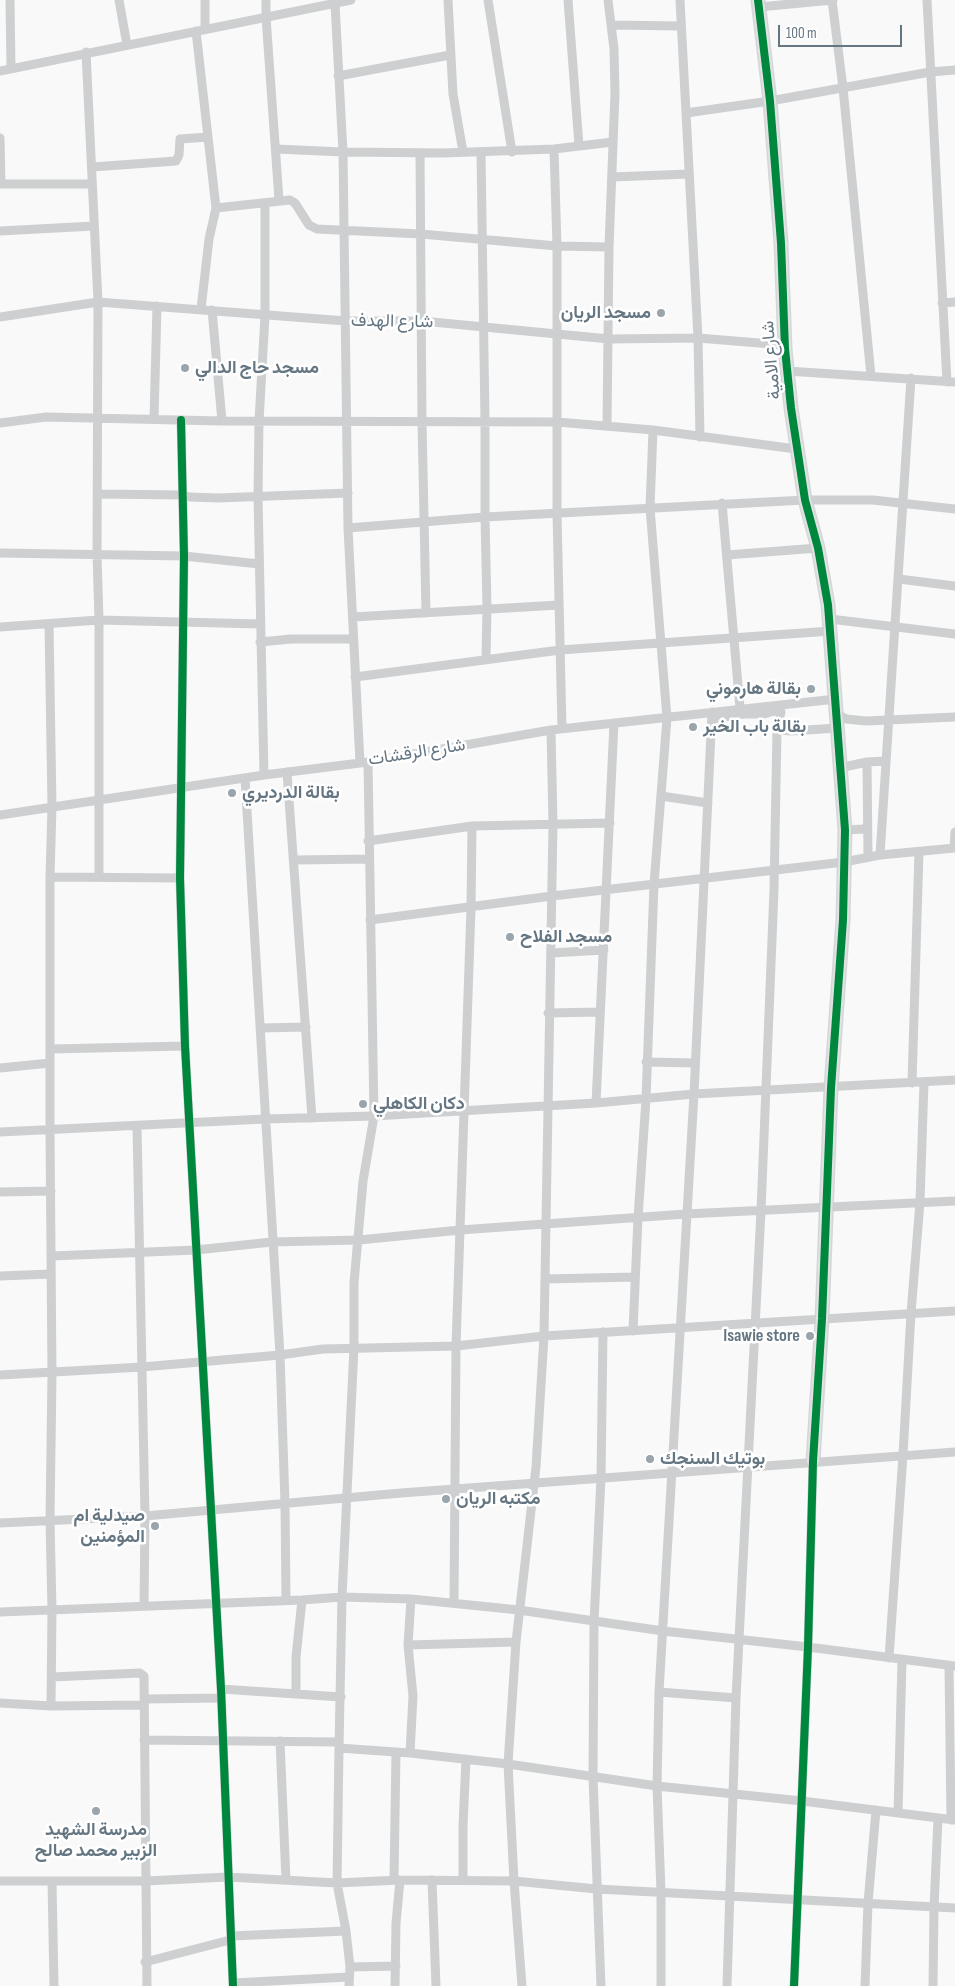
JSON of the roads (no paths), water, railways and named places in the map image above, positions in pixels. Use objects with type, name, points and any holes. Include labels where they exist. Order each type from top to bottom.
[{"type":"street","points":[[10,0],[11,68]]},
{"type":"street","points":[[119,0],[127,44]]},
{"type":"street","points":[[201,309],[209,239],[216,208],[208,137],[200,30],[204,0]]},
{"type":"street","points":[[266,0],[279,200]]},
{"type":"street","points":[[0,70],[351,0]]},
{"type":"street","points":[[448,0],[453,94],[463,152]]},
{"type":"street","points":[[488,0],[512,152]]},
{"type":"street","points":[[568,0],[579,146]]},
{"type":"street","points":[[607,426],[609,247],[615,93],[612,25],[608,0]]},
{"type":"street","points":[[680,0],[698,338],[700,437]]},
{"type":"street","points":[[758,3],[832,0],[843,88],[871,376]]},
{"type":"street","points":[[787,371],[951,382],[942,303],[926,0]]},
{"type":"street","name":"شارع الامية","points":[[758,3],[770,101],[781,243],[784,344],[796,448],[805,500],[818,548],[831,625],[839,768],[845,830],[843,920],[831,1088],[822,1319],[813,1461]]},
{"type":"street","points":[[181,420],[184,556],[180,878],[185,1046],[221,1693],[233,1984],[349,1981],[350,1967],[346,1931],[337,1883],[342,1597],[354,1347],[354,1283],[363,1181],[374,1116],[369,859],[364,762],[355,676],[348,528],[345,230],[335,4]]},
{"type":"street","points":[[612,25],[680,26]]},
{"type":"street","points":[[86,52],[98,302],[99,877]]},
{"type":"street","points":[[338,76],[450,55]]},
{"type":"street","points":[[686,113],[770,101],[930,72],[955,70]]},
{"type":"street","points":[[92,166],[176,160],[179,155],[180,139],[208,137]]},
{"type":"street","points":[[0,138],[1,184],[92,184]]},
{"type":"street","points":[[276,149],[420,153],[512,152],[612,142]]},
{"type":"street","points":[[554,149],[557,246],[556,334],[562,729]]},
{"type":"street","points":[[481,152],[486,658]]},
{"type":"street","points":[[420,153],[422,422],[426,613]]},
{"type":"street","points":[[612,177],[689,174]]},
{"type":"street","points":[[216,208],[290,200],[295,203],[313,228],[422,234],[557,246],[609,247]]},
{"type":"street","points":[[264,775],[258,497],[259,421],[265,316],[265,204]]},
{"type":"street","points":[[0,231],[94,226]]},
{"type":"street","name":"شارع الهدف","points":[[0,317],[98,302],[346,321],[422,321],[608,339],[698,338],[784,344]]},
{"type":"street","points":[[942,303],[955,302]]},
{"type":"street","points":[[154,419],[157,306]]},
{"type":"street","points":[[212,310],[222,421]]},
{"type":"street","points":[[880,855],[911,378]]},
{"type":"street","points":[[0,423],[46,417],[222,421],[557,422],[653,430],[796,448]]},
{"type":"street","points":[[633,1331],[646,1099],[654,884],[667,718],[650,508],[653,430]]},
{"type":"street","points":[[98,494],[182,495],[190,498],[348,494]]},
{"type":"street","points":[[348,528],[485,517],[805,500],[874,500],[955,509]]},
{"type":"street","points":[[722,504],[740,708]]},
{"type":"street","points":[[727,555],[818,548]]},
{"type":"street","points":[[0,553],[184,556],[259,564]]},
{"type":"street","points":[[899,579],[955,586]]},
{"type":"street","points":[[353,617],[559,605]]},
{"type":"street","points":[[0,628],[99,620],[260,624]]},
{"type":"street","points":[[48,624],[52,808],[50,877],[52,1256],[50,1274],[52,1374],[50,1520],[52,1610],[51,1706]]},
{"type":"street","points":[[355,676],[560,650],[735,637],[831,625],[896,626],[955,634]]},
{"type":"street","points":[[260,642],[300,638],[353,639]]},
{"type":"street","name":"شارع الرقشات","points":[[0,815],[264,775],[364,762],[551,730],[667,718],[712,716],[740,708],[836,699]]},
{"type":"street","points":[[660,1986],[661,1892],[657,1786],[659,1692],[694,1094],[712,716],[764,714],[774,711],[781,712],[777,730],[761,1212],[736,1698],[727,1986]]},
{"type":"street","points":[[837,714],[855,720],[955,717]]},
{"type":"street","points":[[596,1103],[614,723]]},
{"type":"street","points":[[777,730],[837,728]]},
{"type":"street","points":[[522,1986],[508,1764],[516,1642],[534,1483],[544,1336],[548,1012],[553,824],[551,730]]},
{"type":"street","points":[[839,768],[867,762],[886,762]]},
{"type":"street","points":[[867,762],[868,857]]},
{"type":"street","points":[[287,772],[312,1118]]},
{"type":"street","points":[[245,778],[280,1355],[286,1600]]},
{"type":"street","points":[[661,796],[708,803]]},
{"type":"street","points":[[368,841],[472,826],[610,823]]},
{"type":"street","points":[[454,1603],[456,1346],[472,908],[472,826]]},
{"type":"street","points":[[845,830],[864,829],[867,826]]},
{"type":"street","points":[[370,920],[552,896],[844,862],[880,855],[955,848],[955,832]]},
{"type":"street","points":[[912,1083],[919,852]]},
{"type":"street","points":[[294,860],[369,859]]},
{"type":"street","points":[[50,877],[180,878]]},
{"type":"street","points":[[551,954],[604,950]]},
{"type":"street","points":[[548,1012],[600,1012]]},
{"type":"street","points":[[260,1028],[306,1027]]},
{"type":"street","points":[[51,1049],[185,1046]]},
{"type":"street","points":[[646,1062],[695,1063]]},
{"type":"street","points":[[0,1068],[50,1063]]},
{"type":"street","points":[[0,1132],[137,1127],[265,1119],[374,1116],[596,1103],[694,1094],[955,1080]]},
{"type":"street","points":[[889,1658],[920,1202],[924,1082]]},
{"type":"street","points":[[137,1127],[145,1516],[144,1606]]},
{"type":"street","points":[[0,1192],[51,1191]]},
{"type":"street","points":[[52,1256],[196,1250],[272,1242],[358,1240],[460,1230],[686,1214],[761,1212],[955,1201]]},
{"type":"street","points":[[0,1276],[50,1274]]},
{"type":"street","points":[[545,1279],[635,1277]]},
{"type":"street","points":[[0,1375],[52,1374],[142,1367],[280,1355],[323,1348],[456,1346],[544,1336],[955,1311]]},
{"type":"street","points":[[601,1986],[592,1777],[594,1622],[601,1478],[603,1332]]},
{"type":"street","points":[[0,1523],[145,1516],[211,1511],[285,1502],[813,1461],[955,1452]]},
{"type":"street","points":[[794,1986],[808,1647],[813,1461]]},
{"type":"street","points":[[0,1612],[342,1597],[411,1599],[519,1610],[663,1631],[808,1647],[952,1666],[953,1820],[802,1801],[657,1786],[508,1764],[339,1745],[280,1741],[144,1740]]},
{"type":"street","points":[[410,1753],[413,1696],[408,1645],[411,1599]]},
{"type":"street","points":[[296,1693],[296,1657],[302,1600]]},
{"type":"street","points":[[408,1645],[516,1642]]},
{"type":"street","points":[[898,1813],[902,1660]]},
{"type":"street","points":[[52,1677],[143,1674],[147,1986]]},
{"type":"street","points":[[659,1692],[736,1698]]},
{"type":"street","points":[[0,1704],[51,1706],[144,1702],[221,1693],[296,1693],[341,1697]]},
{"type":"street","points":[[280,1741],[286,1880]]},
{"type":"street","points":[[395,1986],[397,1880],[396,1752]]},
{"type":"street","points":[[463,1880],[462,1826],[466,1759]]},
{"type":"street","points":[[865,1986],[868,1904],[876,1810]]},
{"type":"street","points":[[934,1986],[934,1908],[938,1818]]},
{"type":"street","points":[[0,1881],[145,1880],[228,1877],[337,1883],[397,1880],[514,1881],[597,1889],[955,1908]]},
{"type":"street","points":[[432,1880],[436,1986]]},
{"type":"street","points":[[52,1881],[54,1986]]},
{"type":"street","points":[[146,1962],[231,1938],[346,1931]]},
{"type":"street","points":[[350,1967],[396,1966]]},
{"type":"place","name":"مسجد الريان","points":[[661,313]]},
{"type":"place","name":"مسجد حاج الدالي","points":[[185,368]]},
{"type":"place","name":"بقالة هارموني","points":[[811,689]]},
{"type":"place","name":"بقالة باب الخير","points":[[693,727]]},
{"type":"place","name":"بقالة الدرديري","points":[[232,793]]},
{"type":"place","name":"مسجد الفلاح","points":[[510,937]]},
{"type":"place","name":"دكان الكاهلي","points":[[363,1104]]},
{"type":"place","name":"Isawie store","points":[[810,1336]]},
{"type":"place","name":"بوتيك السنجك","points":[[650,1459]]},
{"type":"place","name":"مكتبه الريان","points":[[446,1499]]},
{"type":"place","name":"صيدلية ام المؤمنين","points":[[155,1526]]},
{"type":"place","name":"مدرسة الشهيد الزبير محمد صالح","points":[[96,1811]]}]
